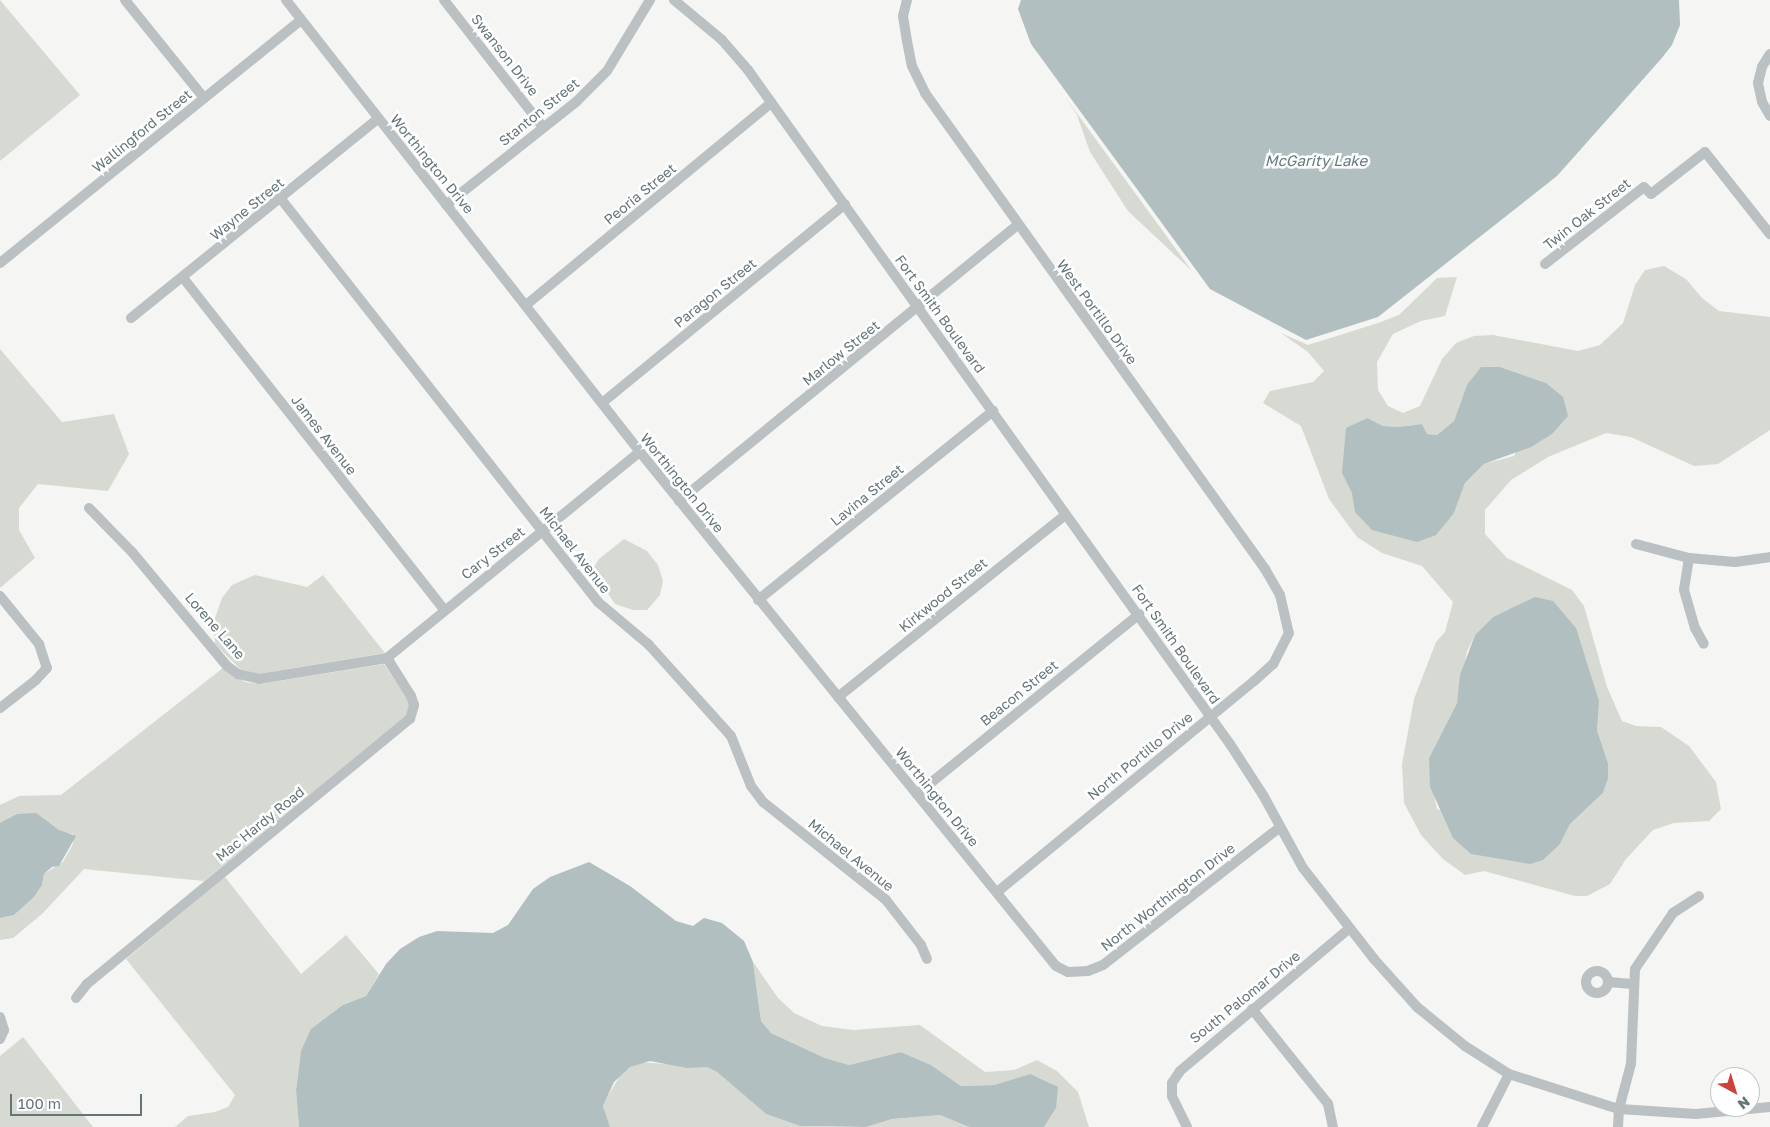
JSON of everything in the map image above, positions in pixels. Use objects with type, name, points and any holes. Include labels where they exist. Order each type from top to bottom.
[{"type":"street","points":[[125,0],[204,98]]},
{"type":"street","name":"Worthington Drive","points":[[286,0],[378,120],[758,600],[1056,966],[1068,972]]},
{"type":"street","name":"Swanson Drive","points":[[444,0],[543,127]]},
{"type":"street","name":"Stanton Street","points":[[446,204],[577,101],[607,71],[650,0]]},
{"type":"street","name":"Fort Smith Boulevard","points":[[674,0],[722,40],[771,103],[993,411],[1065,515],[1139,614],[1210,716],[1263,795],[1279,828],[1303,868],[1350,928],[1417,1007],[1465,1046],[1510,1074],[1618,1109],[1696,1114],[1770,1107]]},
{"type":"street","name":"West Portillo Drive","points":[[907,0],[903,16],[907,41],[912,66],[925,93],[1018,226],[1265,569],[1280,595],[1288,633]]},
{"type":"street","name":"Wallingford Street","points":[[0,263],[301,20]]},
{"type":"street","points":[[1770,54],[1762,66],[1758,83],[1762,102],[1770,116]]},
{"type":"street","name":"Peoria Street","points":[[526,306],[771,103]]},
{"type":"street","name":"Wayne Street","points":[[131,318],[184,279],[378,120]]},
{"type":"street","name":"Twin Oak Street","points":[[1545,264],[1644,187],[1651,194],[1705,152],[1770,234]]},
{"type":"street","name":"Michael Avenue","points":[[281,199],[598,602],[649,645],[731,736],[751,786],[763,802],[886,900],[921,945],[927,959]]},
{"type":"street","name":"Paragon Street","points":[[602,403],[845,204]]},
{"type":"street","name":"Marlow Street","points":[[680,501],[1018,226]]},
{"type":"street","name":"James Avenue","points":[[184,279],[444,609]]},
{"type":"street","name":"Lavina Street","points":[[758,600],[993,411]]},
{"type":"street","name":"Cary Street","points":[[387,658],[444,609],[640,452]]},
{"type":"street","name":"Lorene Lane","points":[[89,508],[132,552],[227,666],[238,674],[259,679],[387,658]]},
{"type":"street","name":"Kirkwood Street","points":[[838,697],[1065,515]]},
{"type":"street","points":[[1636,544],[1689,558],[1735,562],[1770,557]]},
{"type":"street","points":[[1689,558],[1684,590],[1695,628],[1704,644]]},
{"type":"street","points":[[0,596],[39,644],[47,668],[36,680],[0,708]]},
{"type":"street","name":"Beacon Street","points":[[917,794],[1139,614]]},
{"type":"street","name":"North Portillo Drive","points":[[997,892],[1273,664],[1288,633]]},
{"type":"street","name":"Mac Hardy Road","points":[[76,998],[87,984],[410,719],[414,705],[411,696],[387,658]]},
{"type":"street","name":"North Worthington Drive","points":[[1068,972],[1088,971],[1103,965],[1279,828]]},
{"type":"street","points":[[1618,1127],[1618,1109],[1631,1064],[1632,984],[1634,969],[1652,940],[1673,913],[1699,896]]},
{"type":"street","name":"South Palomar Drive","points":[[1187,1127],[1172,1096],[1172,1083],[1188,1062],[1350,928]]},
{"type":"street","points":[[1609,982],[1632,984]]},
{"type":"street","points":[[1252,1009],[1328,1104],[1333,1123]]},
{"type":"street","points":[[0,1017],[4,1030],[0,1039]]},
{"type":"street","points":[[1482,1127],[1510,1074]]},
{"type":"shaded area","points":[[0,0],[80,95],[0,161]]},
{"type":"shaded area","points":[[1065,97],[1192,271],[1128,211],[1090,152],[1077,115]]},
{"type":"shaded area","points":[[1664,266],[1686,279],[1702,298],[1719,311],[1770,317],[1770,430],[1718,464],[1694,466],[1631,437],[1606,433],[1548,457],[1511,480],[1485,510],[1485,534],[1507,558],[1572,590],[1584,606],[1607,687],[1622,721],[1636,726],[1661,727],[1689,746],[1716,782],[1721,809],[1709,821],[1674,823],[1653,830],[1626,859],[1610,884],[1587,896],[1575,896],[1484,871],[1465,875],[1443,859],[1421,835],[1404,803],[1402,764],[1414,699],[1436,642],[1445,632],[1453,602],[1422,566],[1382,553],[1357,537],[1329,499],[1301,426],[1263,403],[1270,391],[1313,382],[1324,371],[1308,352],[1281,333],[1308,345],[1378,323],[1399,315],[1437,278],[1457,277],[1445,316],[1421,321],[1393,334],[1377,362],[1378,390],[1388,406],[1403,413],[1420,406],[1442,359],[1456,343],[1474,336],[1493,335],[1578,351],[1600,345],[1623,323],[1635,285],[1645,270]],"holes":[[[1500,367],[1546,383],[1514,456],[1484,464],[1465,483],[1454,513],[1355,512],[1346,429],[1366,418],[1383,426],[1399,427],[1422,424],[1427,434],[1437,435],[1454,421],[1463,396]],[[1507,611],[1586,659],[1591,679],[1597,730],[1608,763],[1608,779],[1603,793],[1570,824],[1560,844],[1437,809],[1429,758],[1457,703],[1467,651],[1475,635],[1493,617]]]},
{"type":"shaded area","points":[[0,349],[62,422],[114,414],[129,454],[108,491],[38,484],[19,508],[19,530],[35,558],[0,588]]},
{"type":"shaded area","points":[[624,539],[647,551],[658,565],[663,581],[660,595],[647,610],[633,610],[615,604],[592,570],[599,559]]},
{"type":"shaded area","points":[[255,575],[307,587],[323,575],[385,653],[258,674],[240,669],[215,644],[214,621],[222,598],[232,585]]},
{"type":"shaded area","points":[[384,664],[407,698],[409,705],[406,716],[204,881],[84,869],[42,914],[13,938],[0,940],[0,918],[14,915],[34,897],[42,885],[44,874],[63,862],[73,844],[73,834],[64,833],[41,818],[0,823],[0,805],[19,796],[61,795],[223,668],[245,682],[261,684]]},
{"type":"shaded area","points":[[225,877],[301,974],[346,935],[379,974],[366,996],[343,1005],[301,1051],[296,1089],[299,1127],[175,1127],[188,1116],[215,1112],[228,1107],[235,1095],[126,959]]},
{"type":"shaded area","points":[[753,962],[778,998],[794,1013],[822,1026],[853,1030],[920,1025],[985,1072],[1014,1070],[1037,1060],[1057,1071],[1078,1092],[1089,1127],[1044,1127],[1056,1108],[1030,1074],[994,1085],[961,1086],[931,1065],[901,1052],[849,1065],[825,1058],[771,1033],[761,1021]]},
{"type":"shaded area","points":[[23,1037],[93,1127],[0,1127],[0,1056]]},
{"type":"shaded area","points":[[639,1062],[707,1067],[717,1072],[766,1114],[800,1126],[830,1127],[610,1127],[603,1107],[606,1099],[623,1071]]},
{"type":"shaded area","points":[[940,1115],[969,1127],[866,1127],[892,1119]]},
{"type":"water","name":"McGarity Lake","points":[[1021,0],[1679,0],[1680,25],[1672,45],[1661,59],[1557,176],[1378,317],[1306,340],[1210,289],[1031,44],[1018,9]]},
{"type":"water","points":[[1481,367],[1500,367],[1546,383],[1563,397],[1568,416],[1552,434],[1531,447],[1484,464],[1465,483],[1454,513],[1436,535],[1417,542],[1372,530],[1355,512],[1352,493],[1342,473],[1346,428],[1367,418],[1383,426],[1399,427],[1422,424],[1427,434],[1437,435],[1454,421],[1467,385]]},
{"type":"water","points":[[1535,597],[1553,601],[1576,628],[1599,701],[1597,730],[1608,763],[1608,779],[1603,793],[1570,824],[1560,844],[1543,860],[1530,864],[1471,854],[1453,838],[1430,787],[1429,758],[1457,703],[1460,675],[1475,635],[1493,617]]},
{"type":"water","points":[[36,813],[59,830],[76,836],[59,866],[52,867],[44,874],[42,885],[34,897],[14,915],[0,918],[0,823],[17,814]]},
{"type":"water","points":[[589,862],[630,886],[676,921],[693,926],[704,918],[722,923],[744,941],[753,962],[761,1021],[771,1033],[825,1058],[849,1065],[901,1052],[931,1065],[961,1086],[994,1085],[1030,1074],[1058,1087],[1056,1108],[1044,1127],[969,1127],[940,1115],[892,1119],[866,1127],[800,1126],[766,1114],[717,1072],[707,1067],[687,1068],[650,1061],[630,1067],[614,1082],[603,1106],[610,1127],[299,1127],[296,1090],[301,1051],[311,1029],[343,1005],[366,996],[386,964],[400,949],[419,937],[437,931],[493,933],[508,925],[533,889],[550,877]]}]
